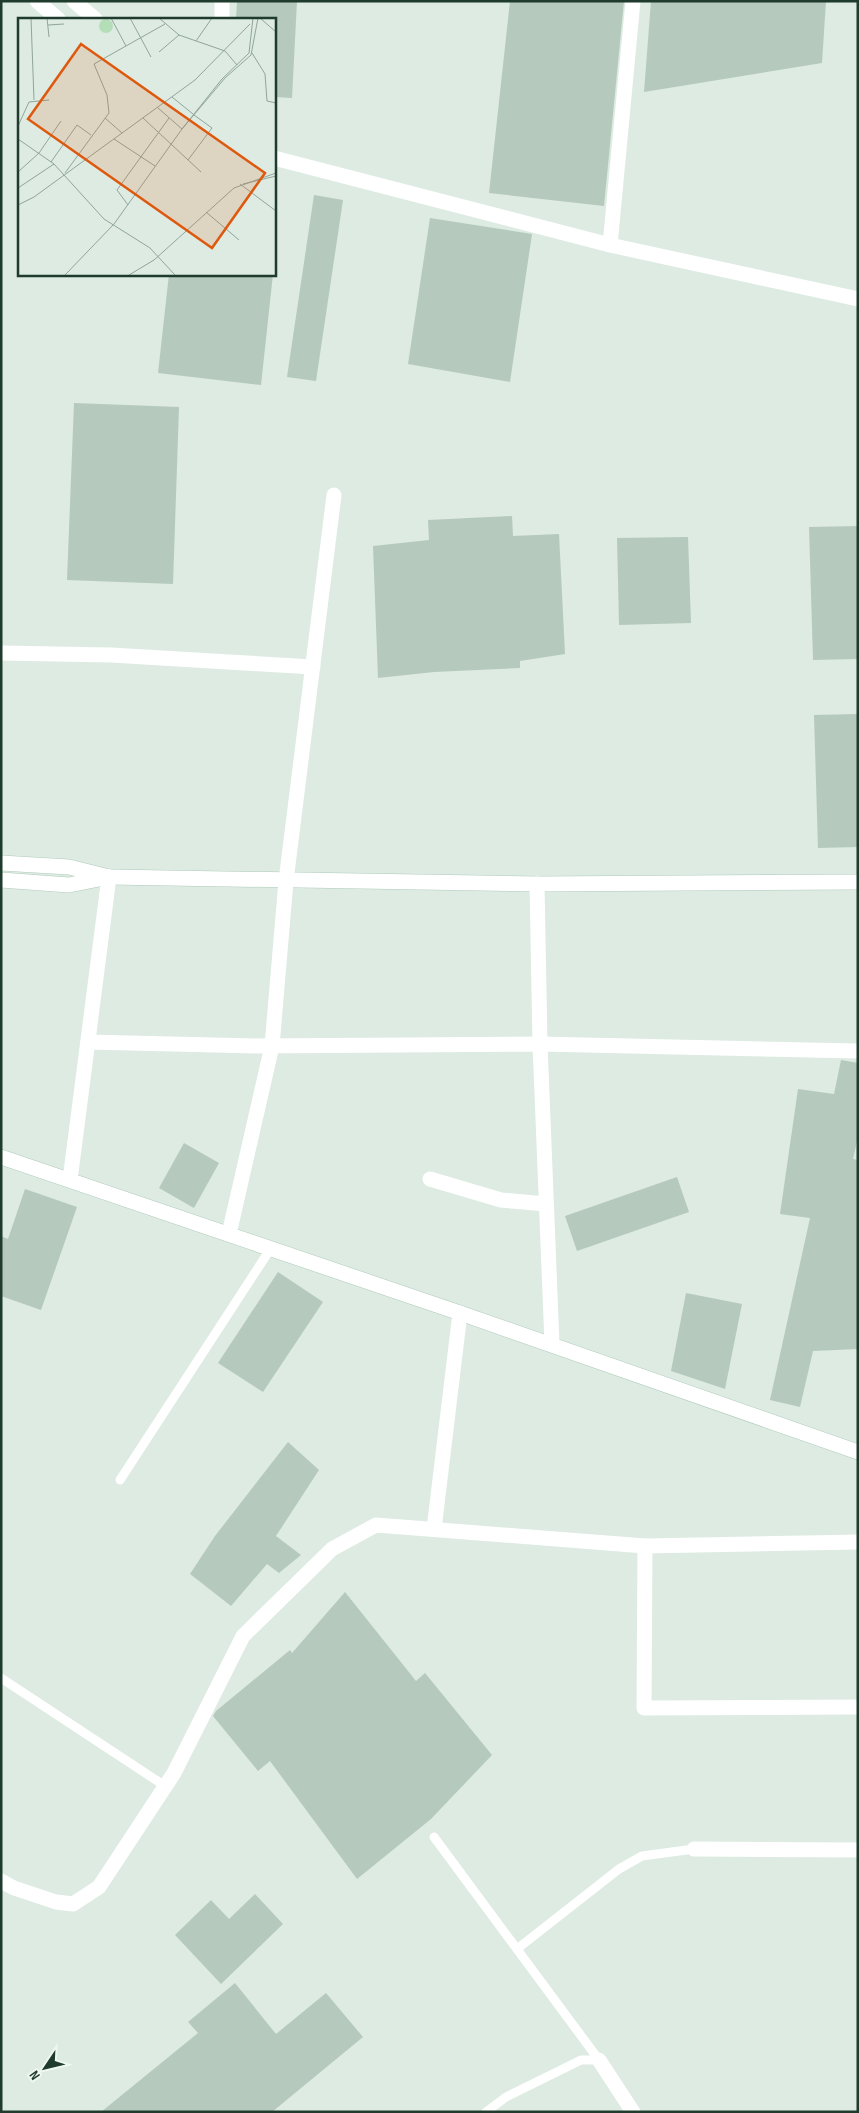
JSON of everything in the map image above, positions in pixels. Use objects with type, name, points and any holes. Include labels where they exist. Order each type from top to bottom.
[{"type":"street","points":[[37,1],[57,18]]},
{"type":"street","points":[[74,1],[94,18]]},
{"type":"street","points":[[222,1],[222,18]]},
{"type":"street","points":[[610,245],[633,1]]},
{"type":"street","points":[[275,158],[610,245],[858,299]]},
{"type":"street","points":[[228,1234],[272,1046],[286,881],[334,495]]},
{"type":"street","points":[[1,654],[111,655],[313,667]]},
{"type":"street","points":[[1,863],[69,868],[109,877],[286,881],[537,884],[858,882]]},
{"type":"street","points":[[1,880],[69,885],[109,877]]},
{"type":"street","points":[[70,1180],[109,877]]},
{"type":"street","points":[[537,884],[540,1044],[552,1344]]},
{"type":"street","points":[[88,1042],[272,1046],[540,1044],[858,1051]]},
{"type":"street","points":[[1,1157],[552,1344],[858,1452]]},
{"type":"street","points":[[430,1179],[501,1200],[546,1204]]},
{"type":"street","points":[[434,1529],[460,1313]]},
{"type":"street","points":[[1,1881],[14,1888],[56,1902],[73,1904],[99,1887],[174,1773],[244,1636],[332,1549],[376,1525],[645,1546],[858,1542]]},
{"type":"street","points":[[645,1546],[644,1708],[858,1707]]},
{"type":"street","points":[[694,1849],[858,1850]]},
{"type":"street","points":[[599,2060],[632,2112]]},
{"type":"lane","points":[[120,1480],[271,1248]]},
{"type":"lane","points":[[1,1678],[165,1786]]},
{"type":"lane","points":[[434,1837],[599,2060]]},
{"type":"lane","points":[[517,1949],[619,1869],[642,1856],[694,1849]]},
{"type":"lane","points":[[486,2112],[506,2096],[581,2060],[599,2060]]},
{"type":"building","points":[[237,1],[297,1],[292,98],[275,97],[275,18],[236,18]]},
{"type":"building","points":[[510,1],[624,1],[604,206],[489,193]]},
{"type":"building","points":[[651,1],[826,1],[822,63],[644,92]]},
{"type":"building","points":[[314,195],[343,200],[316,381],[287,377]]},
{"type":"building","points":[[430,218],[532,234],[510,382],[408,364]]},
{"type":"building","points":[[169,275],[273,275],[261,385],[158,373]]},
{"type":"building","points":[[74,403],[179,407],[173,584],[67,580]]},
{"type":"building","points":[[512,516],[513,536],[559,534],[565,654],[520,661],[520,668],[434,672],[378,678],[373,546],[429,540],[428,520]]},
{"type":"building","points":[[858,526],[858,659],[813,660],[809,527]]},
{"type":"building","points":[[688,537],[691,623],[619,625],[617,538]]},
{"type":"building","points":[[858,714],[858,847],[818,848],[814,715]]},
{"type":"building","points":[[841,1060],[858,1063],[858,1137],[853,1159],[858,1160],[858,1349],[813,1351],[800,1407],[770,1400],[810,1218],[780,1214],[798,1089],[834,1094]]},
{"type":"building","points":[[184,1143],[219,1163],[194,1208],[159,1188]]},
{"type":"building","points":[[677,1177],[689,1212],[577,1251],[565,1216]]},
{"type":"building","points":[[25,1189],[77,1207],[41,1310],[1,1296],[1,1236],[8,1239]]},
{"type":"building","points":[[278,1272],[323,1302],[263,1392],[218,1363]]},
{"type":"building","points":[[686,1293],[742,1304],[725,1389],[671,1371]]},
{"type":"building","points":[[288,1442],[319,1470],[276,1536],[301,1555],[279,1573],[267,1564],[231,1606],[190,1574],[215,1536]]},
{"type":"building","points":[[345,1592],[416,1681],[425,1673],[492,1755],[431,1819],[357,1879],[270,1761],[258,1771],[213,1716],[216,1711],[290,1650],[292,1653]]},
{"type":"building","points":[[255,1894],[283,1924],[221,1984],[175,1935],[211,1900],[229,1919]]},
{"type":"building","points":[[235,1983],[276,2034],[326,1993],[363,2037],[272,2112],[101,2112],[198,2033],[188,2022]]}]
